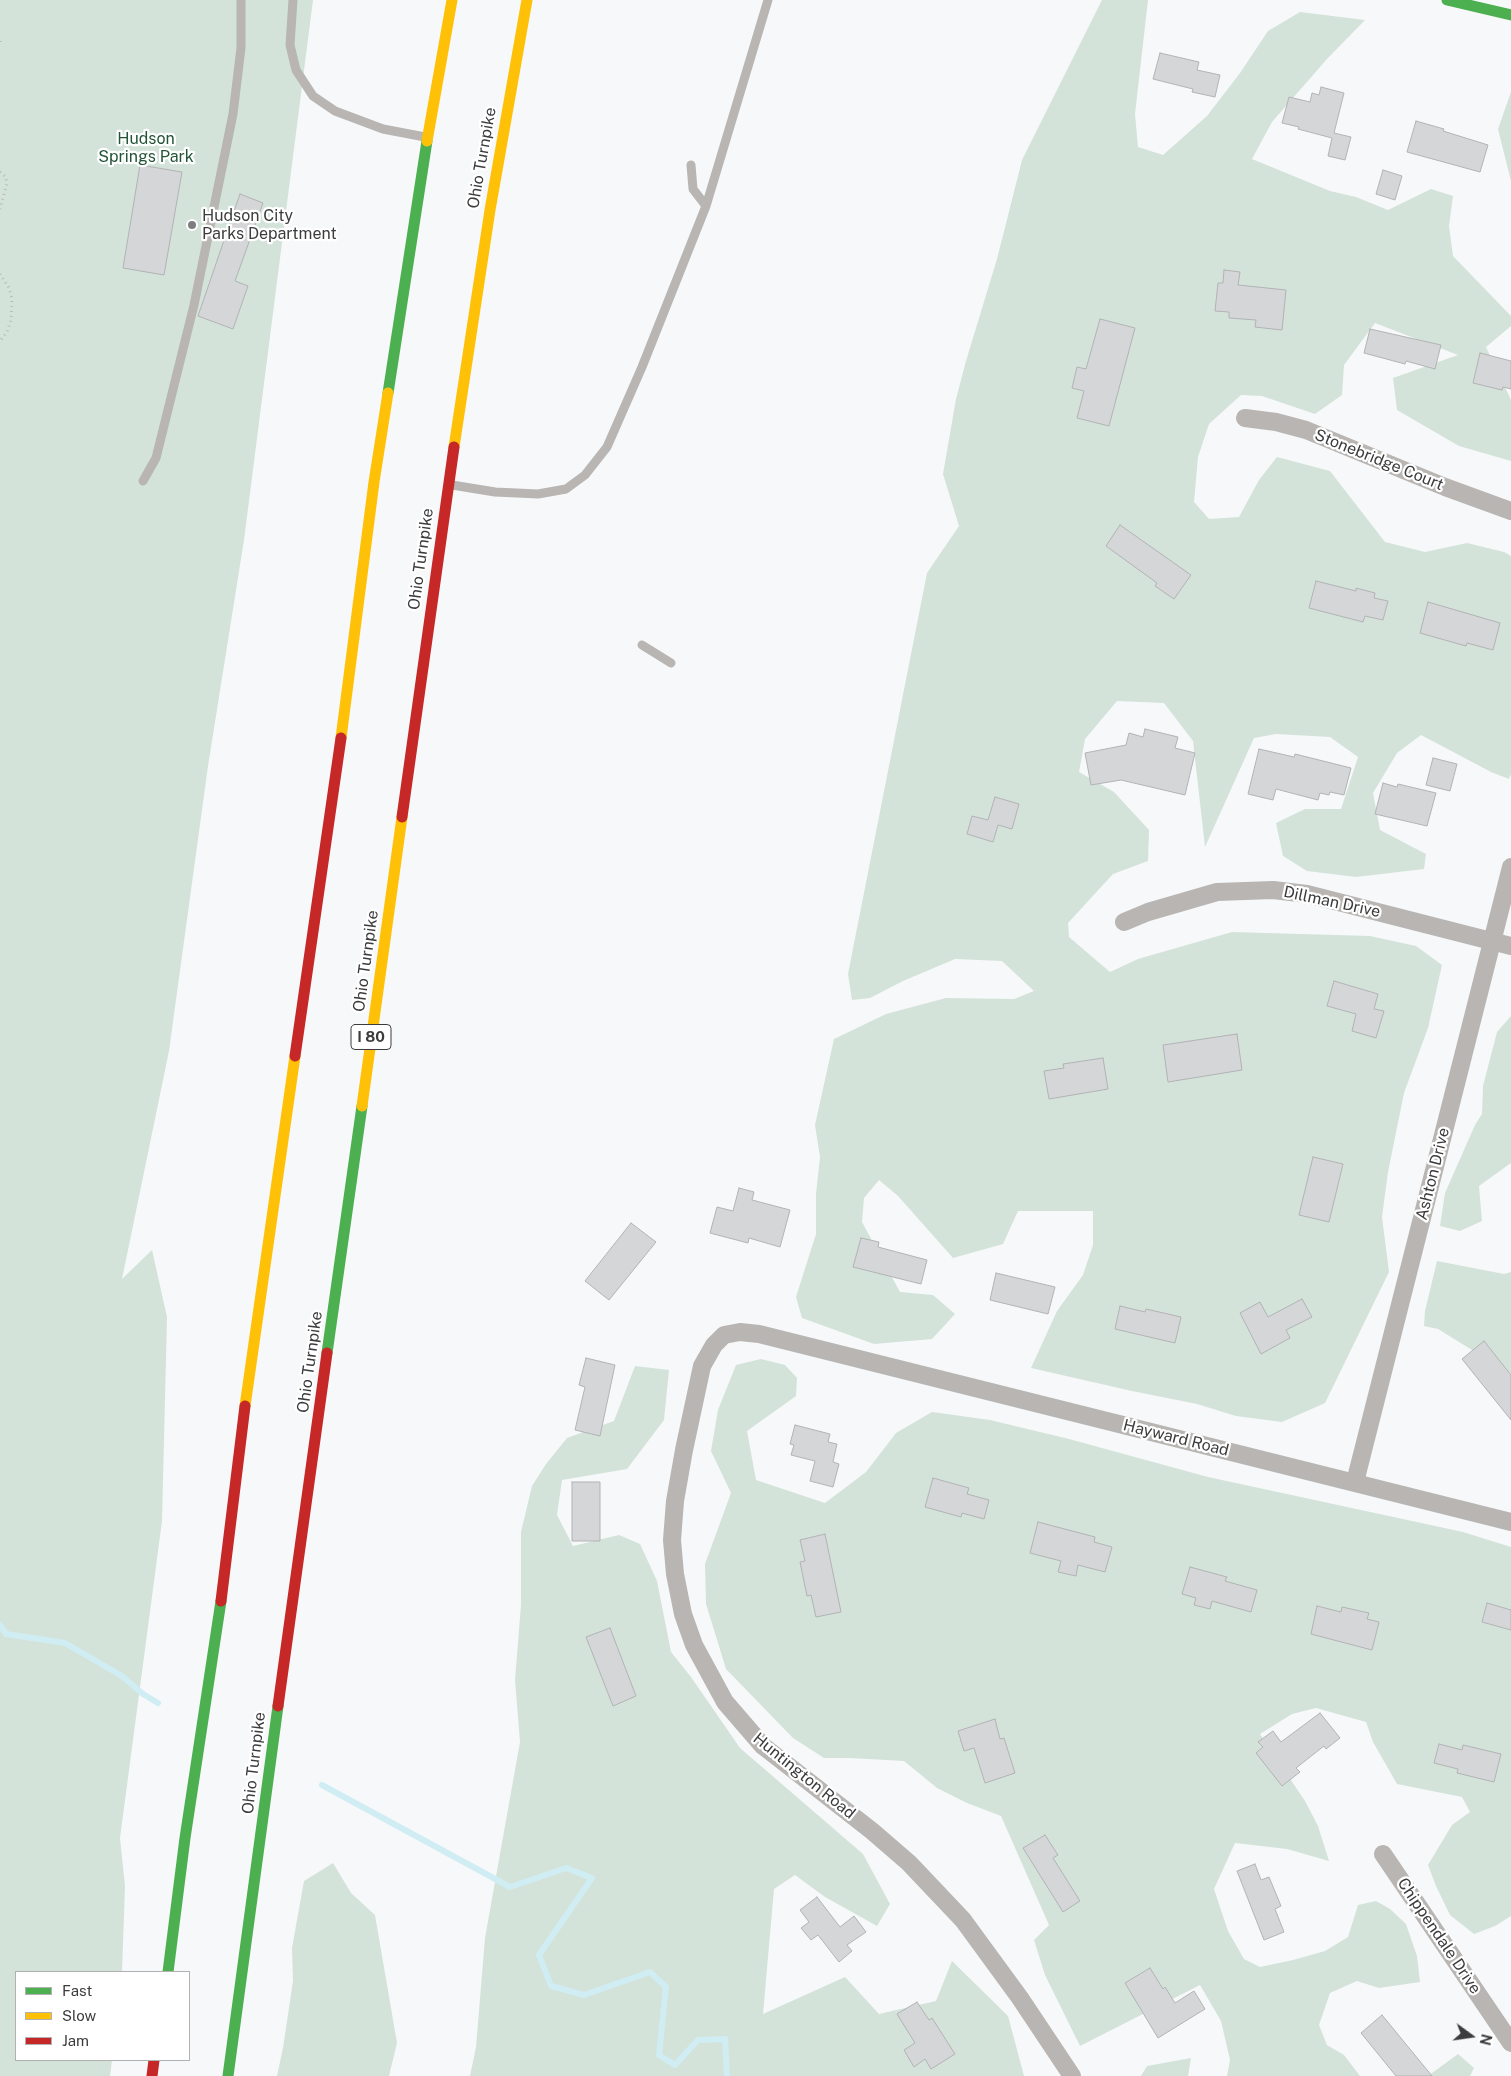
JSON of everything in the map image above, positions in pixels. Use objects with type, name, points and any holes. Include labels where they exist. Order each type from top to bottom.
[{"type":"main road","points":[[168,1971],[184,1838],[217,1630],[247,1392],[346,701],[374,482],[428,137],[452,0]]},
{"type":"main road","name":"Ohio Turnpike","points":[[228,2076],[448,484],[490,210],[527,0]]},
{"type":"main road","points":[[1447,0],[1511,15]]},
{"type":"main road","points":[[152,2076],[154,2061]]},
{"type":"street","name":"Stonebridge Court","points":[[1245,418],[1276,422],[1306,430],[1422,478],[1511,511]]},
{"type":"street","name":"Ashton Drive","points":[[1355,1482],[1511,867]]},
{"type":"street","name":"Dillman Drive","points":[[1124,922],[1148,912],[1218,892],[1273,890],[1307,894],[1511,946]]},
{"type":"street","name":"Huntington Road","points":[[840,1354],[759,1334],[740,1332],[724,1334],[714,1345],[702,1366],[674,1502],[672,1540],[674,1574],[683,1614],[694,1645],[726,1702],[738,1719],[763,1746],[872,1831],[909,1863],[956,1912],[1020,1998],[1072,2076]]},
{"type":"street","name":"Hayward Road","points":[[840,1354],[1511,1522]]},
{"type":"street","name":"Chippendale Drive","points":[[1383,1854],[1511,2043]]},
{"type":"lane","points":[[143,481],[156,458],[196,299],[233,114],[241,48],[241,0]]},
{"type":"lane","points":[[293,0],[290,45],[296,70],[313,96],[335,112],[383,129],[428,137]]},
{"type":"lane","points":[[448,484],[495,492],[538,494],[566,489],[586,475],[607,447],[706,206],[768,0]]},
{"type":"lane","points":[[691,166],[693,189],[706,206]]},
{"type":"lane","points":[[642,645],[671,663]]},
{"type":"path","points":[[0,172],[7,184],[0,209]]},
{"type":"path","points":[[0,274],[9,288],[12,310],[7,332],[0,341]]},
{"type":"green space","name":"Hudson Springs Park","points":[[0,0],[313,0],[244,540],[208,766],[169,1051],[122,1279],[152,1250],[167,1317],[162,1521],[120,1838],[125,1886],[122,1971],[15,1971],[15,2061],[112,2061],[110,2076],[0,2076]]},
{"type":"green space","points":[[1102,0],[1148,0],[1135,114],[1138,147],[1163,155],[1207,116],[1240,73],[1268,31],[1300,12],[1365,20],[1327,59],[1272,122],[1252,159],[1330,191],[1356,197],[1388,210],[1431,189],[1453,196],[1449,226],[1453,256],[1511,316],[1511,326],[1486,347],[1511,400],[1511,461],[1459,446],[1397,410],[1393,378],[1458,355],[1375,323],[1344,365],[1342,395],[1315,414],[1262,396],[1241,395],[1209,424],[1198,457],[1194,502],[1209,519],[1239,517],[1259,480],[1277,457],[1330,471],[1385,542],[1425,552],[1467,543],[1504,552],[1511,556],[1511,774],[1509,779],[1491,772],[1421,735],[1397,753],[1373,793],[1380,830],[1426,854],[1424,869],[1356,877],[1307,871],[1283,856],[1276,823],[1305,809],[1341,809],[1358,757],[1330,737],[1276,734],[1254,738],[1205,847],[1193,741],[1164,703],[1117,701],[1085,739],[1079,772],[1114,792],[1149,830],[1148,861],[1113,874],[1068,923],[1069,937],[1110,972],[1138,959],[1232,932],[1370,936],[1416,946],[1442,965],[1428,1028],[1404,1093],[1388,1172],[1382,1217],[1389,1272],[1325,1403],[1282,1422],[1236,1416],[1197,1404],[1031,1368],[1057,1311],[1083,1275],[1093,1245],[1093,1211],[1018,1211],[1003,1244],[953,1258],[898,1196],[879,1180],[864,1198],[862,1222],[900,1292],[933,1295],[955,1314],[932,1339],[874,1344],[802,1318],[796,1297],[816,1234],[816,1194],[820,1157],[815,1125],[834,1039],[886,1014],[946,998],[1014,999],[1034,991],[1002,961],[955,959],[903,981],[870,998],[852,1000],[848,974],[927,573],[959,526],[943,474],[956,399],[997,259],[1022,160]]},
{"type":"green space","points":[[1511,92],[1511,181],[1498,129]]},
{"type":"green space","points":[[1511,1016],[1511,1163],[1479,1186],[1482,1221],[1460,1231],[1440,1226],[1445,1193],[1475,1125],[1482,1114],[1483,1086],[1497,1032]]},
{"type":"green space","points":[[1437,1261],[1504,1274],[1511,1272],[1511,1374],[1438,1329],[1424,1326],[1425,1311]]},
{"type":"green space","points":[[761,1359],[785,1365],[797,1378],[796,1396],[747,1431],[756,1480],[825,1503],[866,1472],[896,1433],[932,1412],[990,1420],[1069,1439],[1208,1477],[1463,1532],[1511,1547],[1511,1916],[1495,1926],[1474,1934],[1450,1915],[1436,1886],[1428,1865],[1452,1825],[1470,1812],[1462,1797],[1397,1784],[1373,1742],[1366,1722],[1316,1708],[1292,1714],[1260,1734],[1305,1801],[1318,1826],[1329,1861],[1287,1849],[1235,1843],[1214,1889],[1228,1931],[1244,1959],[1260,1967],[1325,1951],[1348,1937],[1358,1905],[1376,1901],[1390,1909],[1406,1924],[1417,1956],[1420,1982],[1379,1988],[1357,1981],[1330,1993],[1319,2025],[1327,2045],[1344,2055],[1360,2076],[1227,2076],[1230,2060],[1221,2021],[1200,1985],[1080,2046],[1045,1975],[1034,1940],[1049,1925],[1001,1816],[967,1803],[937,1788],[904,1761],[824,1758],[793,1738],[726,1669],[706,1604],[705,1564],[731,1493],[711,1451],[718,1410],[736,1365]]},
{"type":"green space","points":[[635,1366],[669,1370],[664,1420],[627,1469],[562,1480],[557,1515],[573,1546],[619,1535],[640,1544],[657,1581],[671,1652],[691,1677],[740,1748],[863,1854],[890,1904],[877,1926],[825,1897],[795,1875],[774,1889],[763,2014],[845,1977],[879,2014],[936,2001],[952,1961],[1008,2016],[1024,2076],[470,2076],[476,2047],[485,1938],[520,1742],[515,1680],[521,1605],[521,1532],[532,1486],[546,1464],[567,1438],[614,1421]]},
{"type":"green space","points":[[333,1863],[351,1893],[375,1915],[397,2043],[389,2076],[277,2076],[293,1981],[292,1948],[304,1881]]},
{"type":"green space","points":[[1458,2054],[1474,2068],[1470,2076],[1428,2076]]},
{"type":"green space","points":[[1191,2058],[1188,2076],[1141,2076],[1147,2066]]},
{"type":"building","points":[[1160,53],[1199,62],[1197,70],[1220,75],[1215,97],[1192,92],[1193,89],[1153,79]]},
{"type":"building","points":[[1321,87],[1344,93],[1334,133],[1351,137],[1345,160],[1328,156],[1332,138],[1282,123],[1289,97],[1310,102],[1312,93],[1319,95]]},
{"type":"building","points":[[1416,121],[1488,145],[1480,172],[1407,152]]},
{"type":"building","points":[[140,165],[182,172],[164,275],[123,268]]},
{"type":"building","points":[[1383,170],[1402,176],[1395,200],[1376,194]]},
{"type":"building","points":[[240,194],[263,203],[235,281],[248,286],[233,329],[198,316]]},
{"type":"building","points":[[1224,270],[1240,272],[1238,285],[1286,290],[1282,330],[1255,327],[1256,320],[1229,318],[1229,312],[1215,311],[1218,283],[1223,283]]},
{"type":"building","points":[[1100,319],[1135,328],[1109,426],[1077,418],[1084,391],[1072,388],[1077,367],[1086,369]]},
{"type":"building","points":[[1370,329],[1441,345],[1435,369],[1406,361],[1405,364],[1364,353]]},
{"type":"building","points":[[1480,353],[1511,361],[1511,389],[1503,387],[1502,390],[1473,383]]},
{"type":"building","points":[[1120,525],[1191,575],[1174,599],[1155,586],[1157,583],[1106,546]]},
{"type":"building","points":[[1316,581],[1356,591],[1356,588],[1375,593],[1374,598],[1388,601],[1383,620],[1365,616],[1363,622],[1309,608]]},
{"type":"building","points":[[1428,602],[1500,623],[1493,650],[1467,643],[1466,646],[1420,633]]},
{"type":"building","points":[[1145,729],[1178,737],[1175,748],[1195,753],[1185,795],[1121,780],[1091,785],[1085,753],[1126,745],[1129,733],[1143,737]]},
{"type":"building","points":[[1259,749],[1294,757],[1295,754],[1351,768],[1344,795],[1330,792],[1329,795],[1320,793],[1318,800],[1276,789],[1273,800],[1248,794]]},
{"type":"building","points":[[1433,758],[1457,764],[1450,791],[1426,785]]},
{"type":"building","points":[[1383,783],[1397,787],[1398,784],[1436,793],[1427,826],[1375,814]]},
{"type":"building","points":[[995,797],[1019,804],[1012,829],[998,825],[993,842],[967,834],[972,816],[988,820]]},
{"type":"building","points":[[1334,981],[1378,994],[1374,1009],[1384,1011],[1376,1038],[1352,1031],[1356,1014],[1327,1006]]},
{"type":"building","points":[[1237,1034],[1242,1070],[1168,1082],[1163,1045]]},
{"type":"building","points":[[1103,1058],[1108,1089],[1049,1099],[1044,1071],[1064,1068],[1063,1064]]},
{"type":"building","points":[[1313,1157],[1343,1164],[1329,1222],[1299,1215]]},
{"type":"building","points":[[739,1188],[754,1192],[752,1200],[790,1210],[780,1247],[749,1238],[748,1243],[710,1233],[717,1207],[733,1211]]},
{"type":"building","points":[[631,1223],[656,1242],[609,1300],[585,1281]]},
{"type":"building","points":[[861,1238],[879,1242],[878,1247],[927,1260],[921,1284],[853,1267]]},
{"type":"building","points":[[996,1273],[1055,1287],[1048,1314],[990,1300]]},
{"type":"building","points":[[1302,1299],[1312,1317],[1286,1330],[1290,1338],[1261,1354],[1240,1313],[1260,1302],[1268,1317]]},
{"type":"building","points":[[1120,1306],[1145,1312],[1146,1309],[1181,1317],[1175,1343],[1115,1329]]},
{"type":"building","points":[[1484,1341],[1511,1375],[1511,1420],[1462,1359]]},
{"type":"building","points":[[586,1358],[615,1365],[600,1436],[575,1430],[585,1387],[579,1385]]},
{"type":"building","points":[[795,1425],[830,1434],[828,1442],[837,1444],[833,1462],[839,1464],[833,1487],[810,1481],[815,1461],[791,1455],[794,1445],[790,1444]]},
{"type":"building","points":[[933,1478],[969,1488],[967,1494],[989,1500],[984,1519],[962,1513],[961,1517],[925,1507]]},
{"type":"building","points":[[572,1482],[600,1482],[600,1541],[572,1541]]},
{"type":"building","points":[[1038,1522],[1095,1537],[1094,1542],[1112,1547],[1105,1572],[1078,1565],[1076,1576],[1058,1572],[1061,1561],[1030,1553]]},
{"type":"building","points":[[825,1534],[841,1612],[816,1617],[811,1595],[807,1596],[800,1562],[805,1561],[800,1540]]},
{"type":"building","points":[[1190,1567],[1227,1577],[1225,1581],[1257,1590],[1251,1612],[1212,1601],[1210,1609],[1194,1605],[1196,1598],[1182,1594]]},
{"type":"building","points":[[1487,1603],[1511,1610],[1511,1630],[1482,1622]]},
{"type":"building","points":[[1317,1606],[1341,1612],[1342,1607],[1369,1613],[1367,1619],[1379,1622],[1372,1650],[1311,1634]]},
{"type":"building","points":[[610,1628],[636,1696],[613,1706],[586,1637]]},
{"type":"building","points":[[1320,1713],[1340,1738],[1326,1749],[1324,1746],[1296,1768],[1300,1772],[1282,1786],[1256,1753],[1263,1747],[1258,1742],[1273,1731],[1281,1742]]},
{"type":"building","points":[[995,1719],[1000,1739],[1004,1738],[1015,1773],[985,1783],[974,1748],[964,1751],[958,1731]]},
{"type":"building","points":[[1439,1744],[1462,1750],[1463,1745],[1501,1754],[1494,1782],[1457,1773],[1458,1769],[1434,1763]]},
{"type":"building","points":[[1045,1835],[1058,1855],[1053,1858],[1080,1901],[1063,1912],[1023,1848]]},
{"type":"building","points":[[1255,1864],[1261,1880],[1269,1877],[1281,1906],[1275,1909],[1284,1932],[1264,1940],[1237,1871]]},
{"type":"building","points":[[817,1897],[840,1927],[854,1916],[866,1932],[847,1945],[852,1951],[839,1962],[818,1935],[811,1940],[801,1928],[809,1922],[800,1910]]},
{"type":"building","points":[[1150,1968],[1163,1989],[1165,1987],[1175,2003],[1194,1991],[1205,2009],[1158,2038],[1125,1983]]},
{"type":"building","points":[[917,2002],[929,2020],[932,2018],[955,2054],[931,2069],[925,2059],[914,2067],[904,2050],[915,2043],[897,2014]]},
{"type":"building","points":[[1382,2015],[1432,2076],[1396,2076],[1361,2033]]},
{"type":"waterway","points":[[0,1625],[6,1634],[65,1643],[122,1676],[143,1694],[158,1703]]},
{"type":"waterway","points":[[322,1785],[510,1887],[566,1868],[592,1878],[539,1955],[551,1986],[584,1995],[650,1972],[666,1987],[659,2055],[675,2065],[698,2040],[725,2039],[727,2076]]},
{"type":"traffic: fast","points":[[1447,0],[1511,15]]},
{"type":"traffic: fast","points":[[388,393],[427,141]]},
{"type":"traffic: fast","points":[[327,1353],[362,1106]]},
{"type":"traffic: fast","points":[[168,1971],[185,1838],[221,1601]]},
{"type":"traffic: fast","points":[[228,2076],[278,1706]]},
{"type":"traffic: slow","points":[[427,141],[452,0]]},
{"type":"traffic: slow","points":[[454,447],[490,210],[527,0]]},
{"type":"traffic: slow","points":[[341,738],[374,482],[388,393]]},
{"type":"traffic: slow","points":[[362,1106],[402,817]]},
{"type":"traffic: slow","points":[[245,1406],[295,1056]]},
{"type":"traffic: jam","points":[[402,817],[454,447]]},
{"type":"traffic: jam","points":[[295,1056],[341,738]]},
{"type":"traffic: jam","points":[[278,1706],[327,1353]]},
{"type":"traffic: jam","points":[[221,1601],[245,1406]]},
{"type":"traffic: jam","points":[[152,2076],[154,2061]]},
{"type":"place","name":"Hudson City Parks Department","points":[[192,225]]}]
